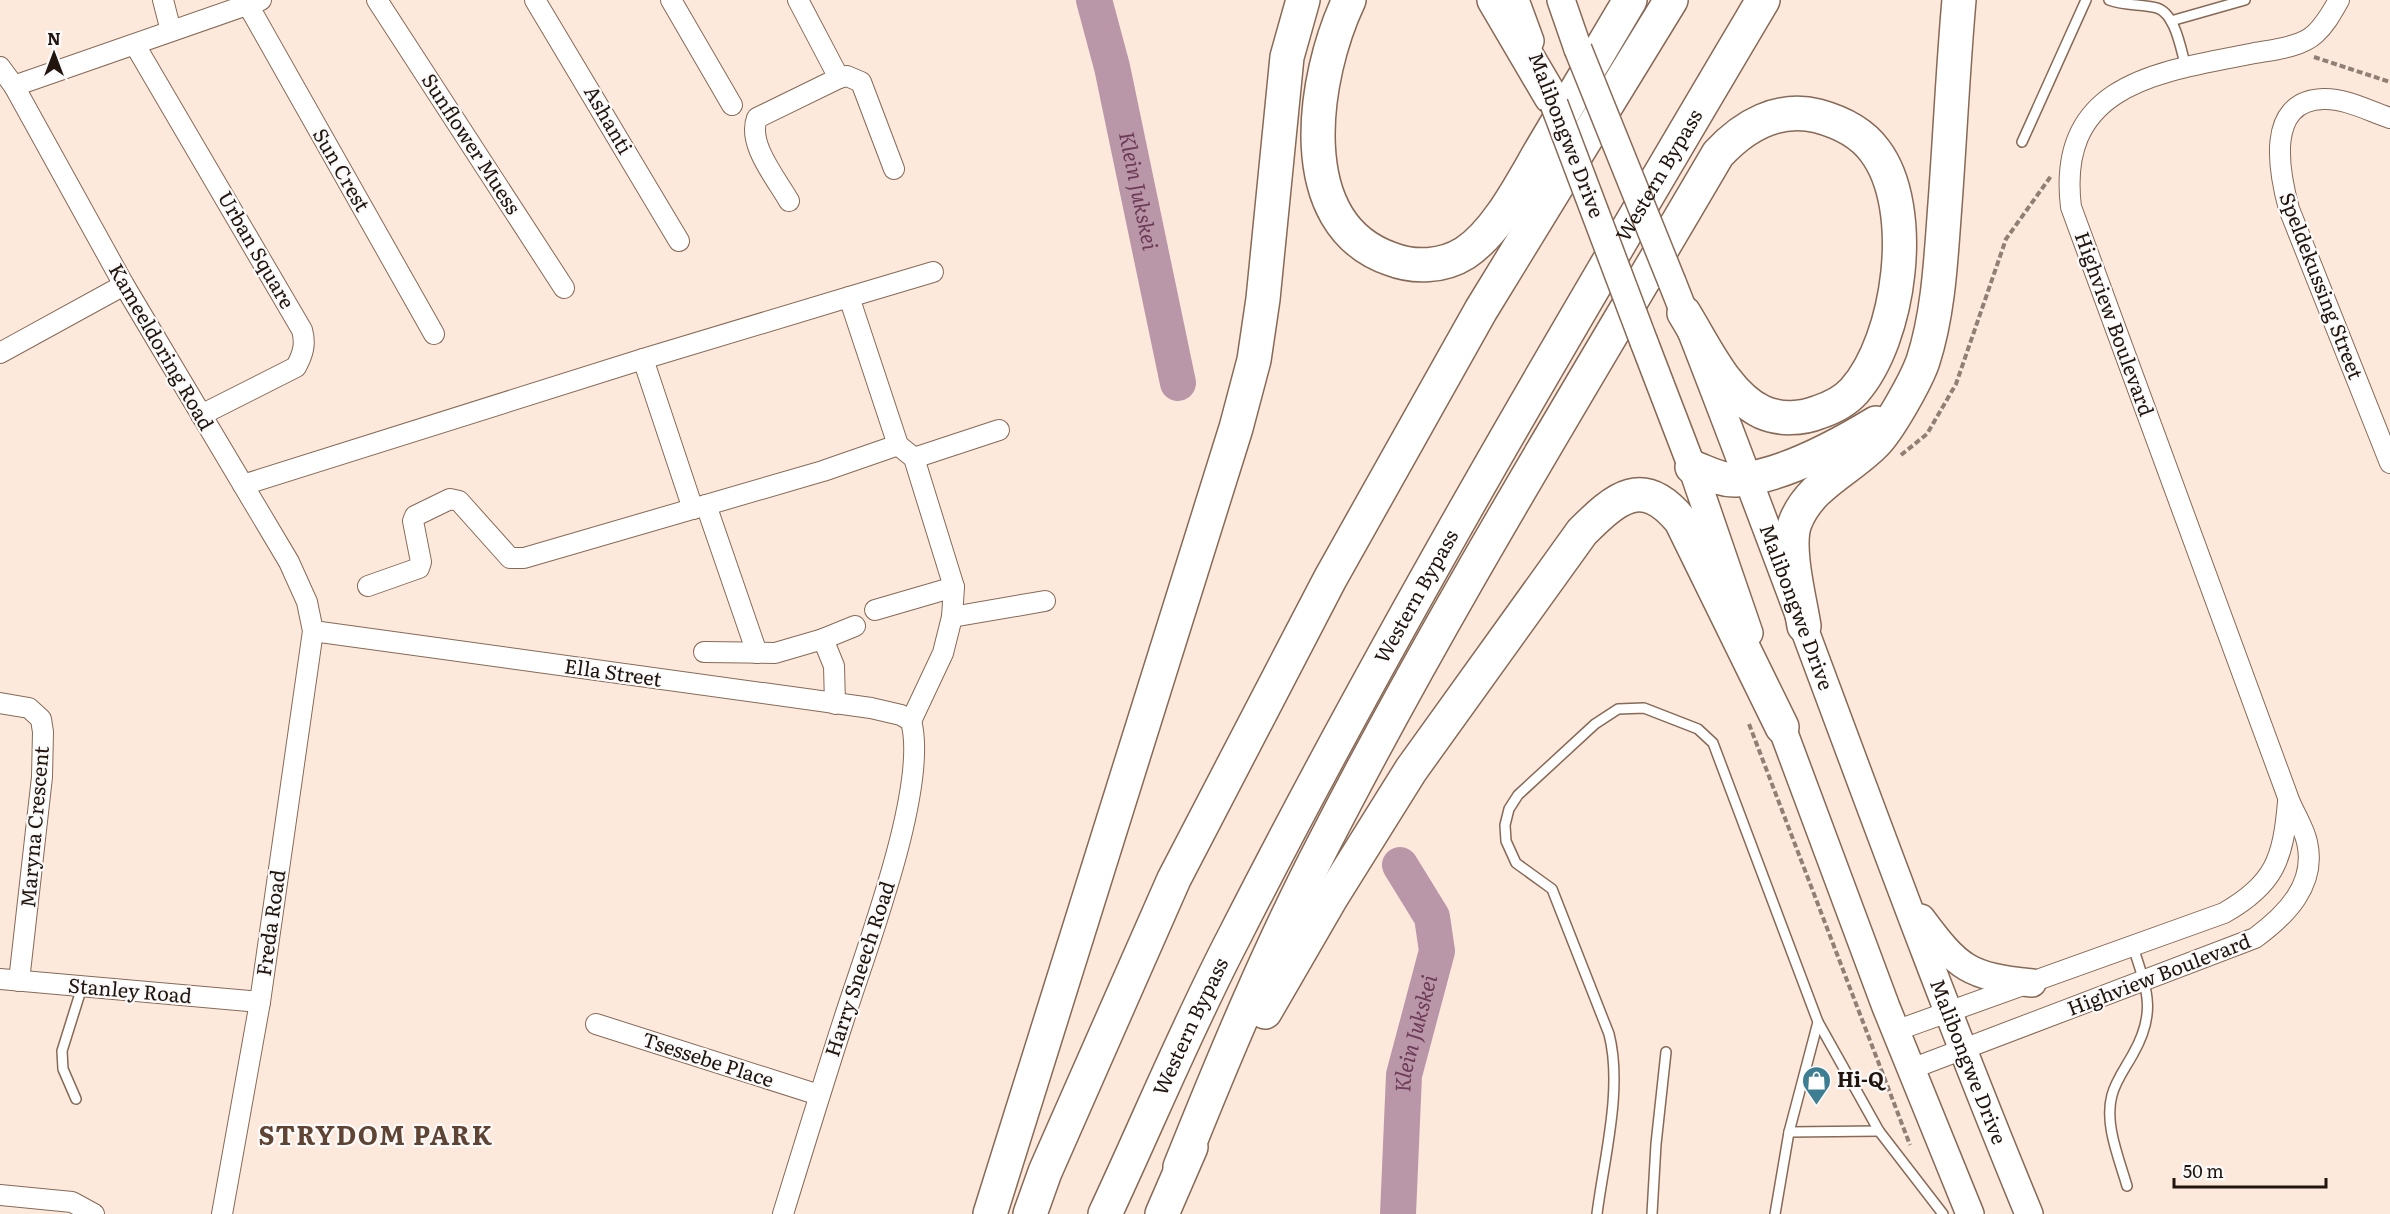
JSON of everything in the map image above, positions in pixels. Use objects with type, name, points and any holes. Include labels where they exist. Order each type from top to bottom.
[{"type":"highway","points":[[990,1214],[1236,428],[1254,360],[1263,300],[1287,57],[1304,0]]},
{"type":"highway","points":[[1349,0],[1336,27],[1324,77],[1319,130],[1323,182],[1337,219],[1358,241],[1381,256],[1408,265],[1442,263],[1464,254],[1486,236],[1523,180],[1629,0]]},
{"type":"highway","points":[[1494,0],[1552,101]]},
{"type":"highway","points":[[1029,1214],[1045,1172],[1174,879],[1330,579],[1481,310],[1671,0]]},
{"type":"highway","name":"Western Bypass","points":[[1105,1214],[1232,940],[1405,614],[1545,368],[1763,0]]},
{"type":"highway","points":[[1804,626],[1794,560],[1795,522],[1808,500],[1822,485],[1876,442],[1914,383],[1923,361],[1941,266],[1959,0]]},
{"type":"highway","points":[[1162,1214],[1234,1032],[1322,846],[1438,628],[1718,154],[1746,127],[1770,118],[1792,114],[1815,115],[1832,120],[1866,140],[1884,164],[1890,179],[1899,229],[1898,268],[1892,308],[1883,340],[1853,392],[1832,407],[1807,417],[1782,418],[1762,412],[1734,388],[1684,313]]},
{"type":"highway","points":[[1692,467],[1720,478],[1735,480],[1764,475],[1835,447],[1895,411]]},
{"type":"highway","points":[[1180,1167],[1319,918],[1411,770],[1582,532],[1607,506],[1623,497],[1654,497],[1667,503],[1681,521],[1782,728]]},
{"type":"main road","name":"Malibongwe Drive","points":[[1515,0],[1692,467],[1782,728],[1895,1031],[1970,1214]]},
{"type":"main road","name":"Malibongwe Drive","points":[[1561,0],[1578,49],[1749,478],[1947,1014],[2029,1214]]},
{"type":"main road","points":[[1904,895],[1941,945],[1964,968],[1992,979],[2032,983]]},
{"type":"street","points":[[163,0],[171,31]]},
{"type":"street","name":"Sunflower Muess","points":[[377,0],[564,288]]},
{"type":"street","name":"Ashanti","points":[[535,0],[679,241]]},
{"type":"street","points":[[671,0],[732,105]]},
{"type":"street","points":[[798,0],[839,78]]},
{"type":"street","name":"Highview Boulevard","points":[[1911,1069],[1962,1052],[2255,938],[2283,917],[2297,898],[2306,871],[2307,843],[2289,800],[2071,207],[2068,176],[2072,154],[2082,129],[2097,109],[2119,91],[2162,72],[2285,47],[2314,35],[2328,19],[2339,0]]},
{"type":"street","points":[[14,86],[255,3]]},
{"type":"street","name":"Sun Crest","points":[[255,3],[434,334]]},
{"type":"street","name":"Urban Square","points":[[135,45],[302,330],[305,340],[302,357],[296,367],[286,374],[201,414]]},
{"type":"street","name":"Kameeldoring Road","points":[[0,67],[14,86],[124,285],[289,562],[307,602],[313,631]]},
{"type":"street","points":[[789,201],[758,146],[754,135],[757,118],[839,78],[847,76],[861,82],[894,169]]},
{"type":"street","name":"Speldekussing Street","points":[[2390,118],[2338,100],[2311,100],[2296,108],[2284,124],[2279,144],[2281,181],[2289,209],[2390,463]]},
{"type":"street","points":[[243,485],[643,359],[933,272]]},
{"type":"street","points":[[0,353],[124,285]]},
{"type":"street","points":[[849,297],[898,445],[914,458],[954,587],[952,617],[943,653],[911,721]]},
{"type":"street","points":[[643,359],[757,653]]},
{"type":"street","points":[[914,458],[999,430]]},
{"type":"street","points":[[368,586],[419,568],[421,562],[413,520],[415,516],[450,499],[459,501],[510,558],[515,559],[823,471],[898,445]]},
{"type":"street","points":[[875,610],[954,587]]},
{"type":"street","points":[[952,617],[1045,601]]},
{"type":"street","points":[[704,652],[775,653],[823,639],[855,626]]},
{"type":"street","name":"Ella Street","points":[[313,631],[835,704],[901,715],[911,721]]},
{"type":"street","name":"Freda Road","points":[[222,1214],[260,1002],[313,631]]},
{"type":"street","points":[[823,639],[834,666],[835,704]]},
{"type":"street","name":"Maryna Crescent","points":[[0,703],[29,708],[41,719],[43,732],[42,777],[10,980]]},
{"type":"street","name":"Harry Sneech Road","points":[[783,1214],[881,905],[905,813],[915,758],[915,737],[911,721]]},
{"type":"street","name":"Highview Boulevard","points":[[1895,1031],[2224,913],[2250,898],[2271,875],[2284,842],[2289,800]]},
{"type":"street","name":"Stanley Road","points":[[10,980],[260,1002]]},
{"type":"street","name":"Tsessebe Place","points":[[596,1024],[819,1095]]},
{"type":"street","points":[[0,1195],[72,1202],[94,1214]]},
{"type":"lane","points":[[2022,142],[2086,0]]},
{"type":"lane","points":[[2109,0],[2122,4],[2158,8],[2166,13],[2171,21],[2186,67]]},
{"type":"lane","points":[[2171,21],[2245,0]]},
{"type":"lane","points":[[1597,1214],[1614,1084],[1614,1053],[1610,1034],[1552,889],[1516,863],[1506,841],[1505,825],[1509,809],[1518,795],[1607,714],[1632,706],[1644,708],[1698,729],[1713,742],[1818,1022],[1878,1131],[1943,1214]]},
{"type":"lane","points":[[2127,1186],[2115,1143],[2110,1112],[2112,1095],[2119,1078],[2147,1027],[2148,1011],[2144,981],[2133,947]]},
{"type":"lane","points":[[76,1099],[63,1069],[62,1051],[82,987]]},
{"type":"lane","points":[[1775,1214],[1790,1132],[1818,1022]]},
{"type":"lane","points":[[1652,1214],[1656,1144],[1666,1052]]},
{"type":"lane","points":[[1790,1132],[1878,1131]]},
{"type":"path","points":[[2285,47],[2390,82]]},
{"type":"path","points":[[1746,717],[1912,1151]]},
{"type":"waterway","name":"Klein Jukskei","points":[[1094,0],[1112,67],[1178,383]]},
{"type":"waterway","name":"Klein Jukskei","points":[[1398,1214],[1404,1075],[1437,951],[1432,917],[1400,865]]},
{"type":"place","name":"Hi-Q","points":[[1816,1106]]},
{"type":"district","name":"STRYDOM PARK","points":[[376,1136]]}]
